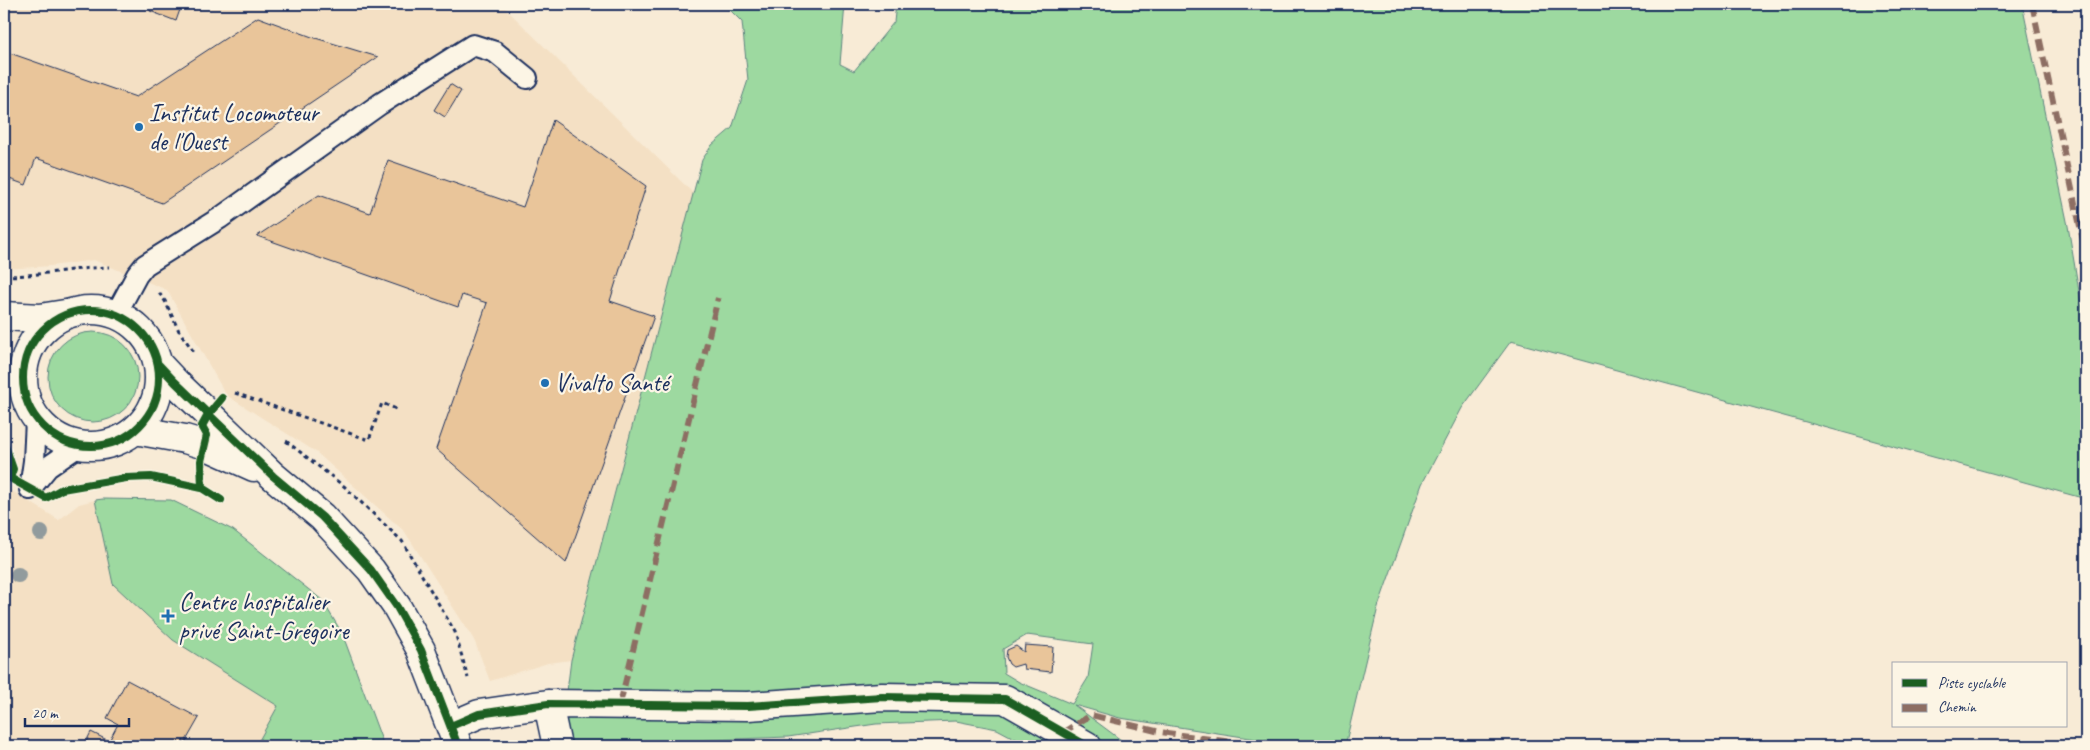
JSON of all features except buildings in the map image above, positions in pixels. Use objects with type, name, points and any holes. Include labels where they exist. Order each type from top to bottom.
[{"type":"street","points":[[4,316],[40,318],[83,309],[100,310],[116,314],[132,322],[144,334],[153,348],[159,365],[160,384],[156,401],[147,417],[135,430],[118,441],[99,446],[80,445],[63,441],[36,420],[28,406],[23,391],[24,365],[27,353],[36,336],[50,323],[66,314]]},
{"type":"street","points":[[159,365],[273,476],[322,517],[348,544],[398,607],[421,650],[454,736],[479,714],[548,704],[748,706],[882,697],[1005,699],[1087,746]]},
{"type":"street","points":[[4,370],[23,391]]},
{"type":"street","points":[[135,430],[185,439],[206,445],[273,476]]},
{"type":"street","points":[[548,704],[557,746]]},
{"type":"lane","points":[[116,314],[137,275],[145,265],[220,218],[380,104],[473,45],[496,52],[527,78]]},
{"type":"lane","points":[[36,420],[34,461],[30,489],[48,467],[80,445]]},
{"type":"path","points":[[230,392],[369,440],[382,403],[396,409]]},
{"type":"shaded area","points":[[4,4],[501,4],[694,194],[571,660],[548,663],[490,681],[474,640],[405,532],[316,452],[226,395],[167,290],[94,260],[51,266],[4,269]]},
{"type":"shaded area","name":"Centre hospitalier privé Saint-Grégoire","points":[[4,486],[59,520],[79,504],[95,500],[171,500],[233,530],[322,600],[342,633],[384,746],[4,746]]},
{"type":"green space","points":[[724,4],[845,4],[840,64],[854,71],[894,22],[896,4],[2022,4],[2068,226],[2086,333],[2086,499],[1511,341],[1462,408],[1422,484],[1378,607],[1345,746],[1302,746],[1120,718],[1074,705],[1129,746],[1029,746],[997,729],[956,721],[876,724],[788,737],[560,746],[571,660],[702,160],[712,145],[732,128],[748,80],[742,22]],"holes":[[[1027,635],[1093,644],[1088,678],[1072,704],[1019,682],[1004,673],[1003,649]]]},
{"type":"green space","points":[[93,332],[110,336],[125,345],[134,360],[138,377],[134,394],[125,409],[110,418],[93,422],[76,418],[61,409],[52,394],[48,377],[52,360],[61,345],[76,336]]},
{"type":"green space","points":[[95,500],[171,500],[233,530],[322,600],[342,633],[384,746],[256,746],[278,706],[173,640],[113,584]]},
{"type":"marked path","points":[[2032,4],[2086,254]]},
{"type":"marked path","points":[[620,704],[718,298]]},
{"type":"marked path","points":[[1062,733],[1091,715],[1160,732],[1260,746]]},
{"type":"cycle path","points":[[91,310],[117,315],[129,321],[139,330],[148,340],[154,352],[159,378],[154,404],[148,416],[139,426],[129,435],[117,441],[91,446],[65,441],[53,435],[43,426],[34,416],[28,404],[23,378],[28,352],[34,340],[43,330],[53,321],[65,315],[91,310]]},
{"type":"cycle path","points":[[159,365],[273,476],[322,517],[371,570],[397,607],[421,650],[458,746]]},
{"type":"cycle path","points":[[202,488],[201,461],[207,435],[202,426],[208,415],[222,398]]},
{"type":"cycle path","points":[[4,443],[13,469],[10,478],[46,498],[62,489],[126,478],[151,477],[202,488],[221,500]]},
{"type":"cycle path","points":[[451,726],[479,714],[548,704],[748,706],[882,697],[1005,699],[1087,746]]},
{"type":"place","name":"Institut Locomoteur de l'Ouest","points":[[139,127]]},
{"type":"place","name":"Vivalto Santé","points":[[545,383]]},
{"type":"place","name":"Centre hospitalier privé Saint-Grégoire","points":[[168,616]]}]
